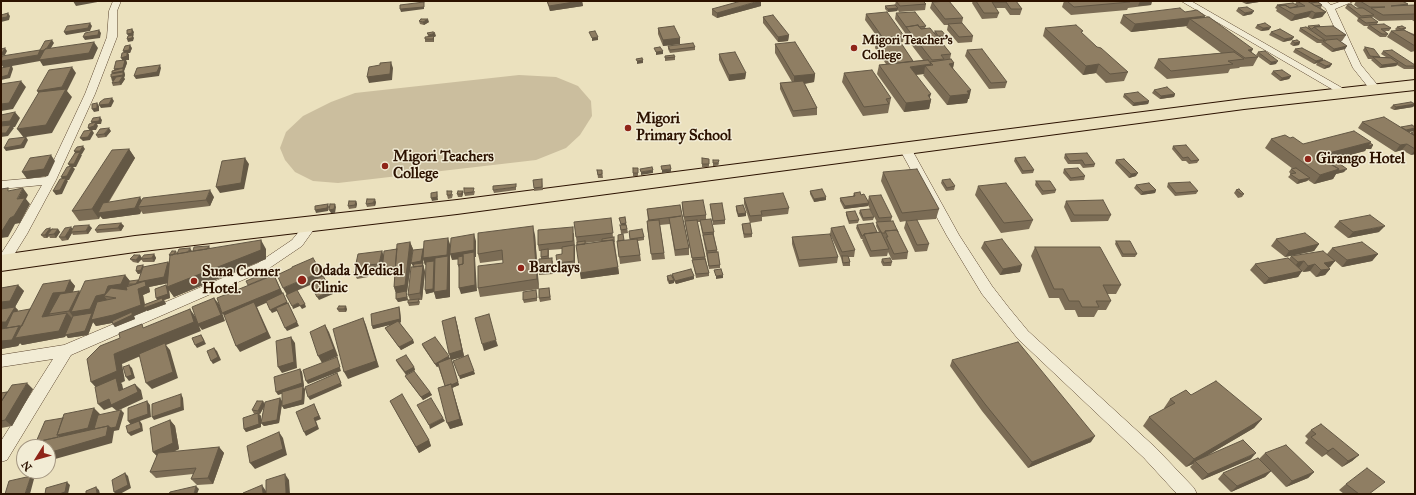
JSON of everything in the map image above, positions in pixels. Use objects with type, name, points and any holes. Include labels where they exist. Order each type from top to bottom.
[{"type":"highway","points":[[2,263],[135,244],[313,222],[457,207],[1244,104],[1376,90],[1412,88]]},
{"type":"street","points":[[2,263],[22,234],[50,180],[90,94],[112,37],[114,10],[117,1]]},
{"type":"street","points":[[1185,1],[1346,93]]},
{"type":"street","points":[[1321,1],[1330,8],[1356,66],[1376,90]]},
{"type":"street","points":[[1330,8],[1350,1]]},
{"type":"street","points":[[905,148],[953,236],[987,290],[1004,312],[1024,335],[1150,453],[1188,494]]},
{"type":"street","points":[[1,185],[50,180]]},
{"type":"street","points":[[1,361],[66,351],[263,266],[297,243],[313,222]]},
{"type":"street","points":[[1,455],[66,351]]},
{"type":"shaded area","points":[[519,75],[556,77],[578,86],[591,101],[592,116],[580,135],[566,148],[536,160],[338,183],[313,181],[295,172],[285,160],[280,148],[286,132],[303,116],[331,102],[355,93]]},
{"type":"building","points":[[547,1],[580,1],[549,6]]},
{"type":"building","points":[[741,1],[759,1],[717,13],[712,9]]},
{"type":"building","points":[[896,1],[923,1],[926,4],[900,6]]},
{"type":"building","points":[[949,1],[963,18],[945,19],[932,2]]},
{"type":"building","points":[[976,1],[1016,1],[1022,9],[1011,9],[1006,2],[992,2],[999,13],[984,13]]},
{"type":"building","points":[[1067,1],[1129,1],[1130,2],[1074,7]]},
{"type":"building","points":[[1297,1],[1307,1],[1326,12],[1315,13],[1312,11],[1295,15],[1279,6],[1285,5],[1290,8],[1305,6]]},
{"type":"building","points":[[1360,1],[1402,1],[1408,4],[1391,6],[1415,5],[1415,14],[1383,15],[1371,8],[1385,7],[1370,7]]},
{"type":"building","points":[[424,2],[424,7],[400,9],[400,5]]},
{"type":"building","points":[[1318,2],[1322,5],[1315,6],[1311,3]]},
{"type":"building","points":[[1293,3],[1298,6],[1290,8],[1285,5],[1277,5]]},
{"type":"building","points":[[1351,4],[1356,8],[1363,8],[1374,15],[1361,16],[1347,5]]},
{"type":"building","points":[[895,5],[898,8],[888,9],[885,6]]},
{"type":"building","points":[[1247,7],[1254,11],[1245,13],[1238,8]]},
{"type":"building","points":[[1180,8],[1185,12],[1197,10],[1205,16],[1135,24],[1123,15]]},
{"type":"building","points":[[887,12],[904,36],[883,38],[866,14]]},
{"type":"building","points":[[915,12],[926,26],[919,27],[918,25],[906,27],[896,13]]},
{"type":"building","points":[[8,13],[7,17],[1,18],[1,15]]},
{"type":"building","points":[[773,15],[789,35],[778,37],[763,17]]},
{"type":"building","points":[[1209,17],[1253,49],[1248,50],[1258,57],[1245,58],[1190,19]]},
{"type":"building","points":[[1371,17],[1378,22],[1366,23],[1359,18]]},
{"type":"building","points":[[421,19],[428,19],[423,22],[419,21]]},
{"type":"building","points":[[90,23],[88,28],[64,32],[67,26]]},
{"type":"building","points":[[962,23],[973,36],[959,37],[948,24]]},
{"type":"building","points":[[1265,23],[1271,27],[1263,28],[1257,25]]},
{"type":"building","points":[[1384,24],[1391,28],[1381,29],[1388,34],[1382,34],[1369,25]]},
{"type":"building","points":[[918,25],[921,29],[930,28],[951,54],[941,55],[944,59],[932,60],[906,27]]},
{"type":"building","points":[[1076,25],[1083,31],[1081,32],[1097,47],[1101,48],[1128,72],[1110,74],[1099,64],[1086,66],[1045,28]]},
{"type":"building","points":[[674,26],[680,38],[663,40],[658,28]]},
{"type":"building","points":[[1308,26],[1320,26],[1312,29]]},
{"type":"building","points":[[1333,26],[1346,35],[1326,36],[1314,27]]},
{"type":"building","points":[[1402,26],[1406,28],[1401,29],[1397,27]]},
{"type":"building","points":[[1306,27],[1325,40],[1319,40],[1300,28]]},
{"type":"building","points":[[132,29],[132,33],[127,34],[127,30]]},
{"type":"building","points":[[1280,29],[1294,37],[1285,39],[1271,32]]},
{"type":"building","points":[[99,30],[98,35],[83,37],[85,33]]},
{"type":"building","points":[[1404,30],[1415,36],[1415,46],[1391,31]]},
{"type":"building","points":[[595,31],[598,37],[592,38],[589,32]]},
{"type":"building","points":[[935,31],[942,31],[946,36],[938,36]]},
{"type":"building","points":[[427,33],[435,33],[429,35]]},
{"type":"building","points":[[133,35],[132,38],[127,39],[128,36]]},
{"type":"building","points":[[434,36],[433,39],[425,39],[425,37]]},
{"type":"building","points":[[1337,39],[1347,46],[1334,49],[1323,41],[1326,40]]},
{"type":"building","points":[[52,40],[47,48],[40,51],[45,41]]},
{"type":"building","points":[[899,40],[913,61],[890,64],[876,42]]},
{"type":"building","points":[[1297,40],[1300,42],[1295,43],[1292,41]]},
{"type":"building","points":[[94,42],[89,53],[39,60],[45,49]]},
{"type":"building","points":[[795,42],[815,74],[794,76],[775,44]]},
{"type":"building","points":[[693,43],[695,47],[670,50],[668,46]]},
{"type":"building","points":[[130,45],[129,50],[123,51],[125,46]]},
{"type":"building","points":[[660,47],[663,51],[656,52],[654,48]]},
{"type":"building","points":[[1365,47],[1374,49],[1380,57],[1370,56]]},
{"type":"building","points":[[1302,48],[1323,59],[1316,61],[1295,49]]},
{"type":"building","points":[[982,49],[1007,82],[991,83],[967,50]]},
{"type":"building","points":[[40,50],[38,55],[1,61],[2,56]]},
{"type":"building","points":[[1392,50],[1415,66],[1406,66],[1383,51]]},
{"type":"building","points":[[1265,51],[1278,61],[1271,62],[1258,52]]},
{"type":"building","points":[[127,52],[127,56],[121,58],[122,53]]},
{"type":"building","points":[[735,52],[746,73],[729,75],[719,54]]},
{"type":"building","points":[[1234,52],[1244,59],[1228,61],[1233,64],[1171,71],[1158,59]]},
{"type":"building","points":[[674,55],[675,57],[665,58],[665,56]]},
{"type":"building","points":[[1373,57],[1391,58],[1398,63],[1382,65]]},
{"type":"building","points":[[642,58],[643,60],[637,61],[636,59]]},
{"type":"building","points":[[951,59],[954,63],[949,64],[971,90],[967,91],[969,94],[950,96],[925,66],[933,65],[930,62]]},
{"type":"building","points":[[125,60],[123,68],[114,69],[116,61]]},
{"type":"building","points":[[928,60],[931,64],[910,67],[931,94],[928,95],[931,100],[906,103],[879,65]]},
{"type":"building","points":[[1324,60],[1332,64],[1326,66],[1318,62]]},
{"type":"building","points":[[391,62],[390,74],[367,77],[369,67],[380,65],[380,63]]},
{"type":"building","points":[[160,65],[157,72],[134,76],[137,68]]},
{"type":"building","points":[[11,66],[8,75],[1,77],[1,68]]},
{"type":"building","points":[[72,67],[62,87],[37,91],[49,70]]},
{"type":"building","points":[[123,68],[123,71],[112,73],[112,71]]},
{"type":"building","points":[[872,70],[891,98],[886,99],[889,104],[864,107],[844,73]]},
{"type":"building","points":[[1282,70],[1291,76],[1282,78],[1273,71]]},
{"type":"building","points":[[123,72],[123,75],[111,77],[111,74]]},
{"type":"building","points":[[123,76],[119,82],[112,83],[116,77]]},
{"type":"building","points":[[21,81],[9,103],[1,104],[1,84]]},
{"type":"building","points":[[803,81],[817,108],[793,111],[780,83]]},
{"type":"building","points":[[1167,87],[1175,94],[1161,96],[1154,90]]},
{"type":"building","points":[[66,89],[46,125],[17,129],[39,92]]},
{"type":"building","points":[[1138,92],[1149,101],[1134,103],[1124,94]]},
{"type":"building","points":[[112,98],[109,104],[99,105],[104,99]]},
{"type":"building","points":[[1411,102],[1415,104],[1396,107],[1393,105]]},
{"type":"building","points":[[97,103],[97,108],[92,109],[92,104]]},
{"type":"building","points":[[15,112],[10,121],[1,122],[1,115]]},
{"type":"building","points":[[100,117],[99,121],[91,122],[93,118]]},
{"type":"building","points":[[1384,117],[1415,136],[1415,149],[1407,144],[1400,145],[1362,122]]},
{"type":"building","points":[[96,122],[94,126],[88,128],[89,124]]},
{"type":"building","points":[[11,125],[6,133],[1,133],[1,126]]},
{"type":"building","points":[[1412,125],[1415,128],[1406,130],[1401,127]]},
{"type":"building","points":[[109,128],[104,134],[96,135],[100,129]]},
{"type":"building","points":[[92,130],[88,137],[80,138],[84,131]]},
{"type":"building","points":[[1354,131],[1371,142],[1317,156],[1339,169],[1320,175],[1271,139],[1285,135],[1290,138],[1293,137],[1303,144]]},
{"type":"building","points":[[26,137],[21,145],[4,148],[9,139]]},
{"type":"building","points":[[1186,145],[1199,160],[1191,161],[1188,157],[1183,158],[1173,146]]},
{"type":"building","points":[[83,146],[80,151],[74,151],[77,147]]},
{"type":"building","points":[[129,149],[92,209],[72,211],[112,150]]},
{"type":"building","points":[[80,152],[74,164],[68,164],[75,153]]},
{"type":"building","points":[[1087,153],[1095,164],[1085,165],[1082,160],[1070,161],[1065,154]]},
{"type":"building","points":[[51,155],[44,169],[22,172],[30,158]]},
{"type":"building","points":[[1025,157],[1034,170],[1023,171],[1015,158]]},
{"type":"building","points":[[245,158],[241,183],[216,187],[222,161]]},
{"type":"building","points":[[702,158],[709,159],[709,164],[702,164]]},
{"type":"building","points":[[1124,159],[1138,173],[1131,174],[1116,160]]},
{"type":"building","points":[[1333,159],[1347,169],[1338,171],[1339,169],[1325,161]]},
{"type":"building","points":[[713,160],[719,160],[718,163],[713,163]]},
{"type":"building","points":[[670,165],[671,169],[662,170],[661,166]]},
{"type":"building","points":[[72,166],[67,176],[61,177],[67,167]]},
{"type":"building","points":[[652,167],[653,170],[641,172],[640,169]]},
{"type":"building","points":[[633,168],[638,168],[638,173],[633,173]]},
{"type":"building","points":[[1078,168],[1085,176],[1071,178],[1064,169]]},
{"type":"building","points":[[1296,168],[1310,178],[1299,180],[1290,174],[1296,173],[1291,169]]},
{"type":"building","points":[[917,169],[939,209],[902,213],[883,172]]},
{"type":"building","points":[[597,170],[602,170],[602,174],[598,175]]},
{"type":"building","points":[[66,178],[60,190],[53,191],[60,179]]},
{"type":"building","points":[[542,179],[542,187],[534,188],[533,180]]},
{"type":"building","points":[[950,179],[955,186],[947,188],[942,180]]},
{"type":"building","points":[[1036,181],[1050,181],[1056,190],[1043,191]]},
{"type":"building","points":[[1190,182],[1198,191],[1176,193],[1168,183]]},
{"type":"building","points":[[1006,183],[1033,220],[1004,223],[978,186]]},
{"type":"building","points":[[1149,183],[1156,190],[1143,192],[1136,185]]},
{"type":"building","points":[[516,184],[516,187],[493,190],[493,186]]},
{"type":"building","points":[[8,188],[8,191],[23,188],[17,199],[25,198],[14,216],[10,218],[1,231],[1,189]]},
{"type":"building","points":[[464,188],[474,188],[473,192],[464,193]]},
{"type":"building","points":[[822,189],[826,197],[814,199],[810,191]]},
{"type":"building","points":[[1239,189],[1244,194],[1241,194],[1236,190]]},
{"type":"building","points":[[210,190],[206,200],[138,207],[143,198]]},
{"type":"building","points":[[447,191],[452,191],[451,195],[447,195]]},
{"type":"building","points":[[458,191],[463,191],[461,194],[457,194]]},
{"type":"building","points":[[437,192],[437,197],[431,198],[431,193]]},
{"type":"building","points":[[860,192],[861,195],[864,194],[869,203],[845,206],[840,198],[855,196],[854,193]]},
{"type":"building","points":[[783,193],[789,208],[761,211],[762,215],[750,216],[744,198]]},
{"type":"building","points":[[881,195],[892,217],[879,218],[869,196]]},
{"type":"building","points":[[140,197],[135,208],[98,213],[103,203]]},
{"type":"building","points":[[367,199],[375,199],[373,203],[366,204]]},
{"type":"building","points":[[703,200],[706,215],[684,217],[682,202]]},
{"type":"building","points":[[1103,200],[1111,215],[1074,215],[1066,201]]},
{"type":"building","points":[[349,201],[356,201],[355,205],[348,206]]},
{"type":"building","points":[[722,203],[725,220],[713,221],[710,204]]},
{"type":"building","points":[[328,204],[327,208],[315,210],[315,206]]},
{"type":"building","points":[[330,204],[335,204],[334,209],[329,210]]},
{"type":"building","points":[[680,205],[689,248],[675,250],[669,218],[681,216],[649,220],[647,209]]},
{"type":"building","points":[[743,205],[746,213],[738,214],[736,206]]},
{"type":"building","points":[[870,209],[874,217],[863,218],[860,210]]},
{"type":"building","points":[[855,211],[859,220],[849,221],[846,212]]},
{"type":"building","points":[[1370,215],[1385,226],[1353,232],[1339,221]]},
{"type":"building","points":[[625,217],[626,223],[621,224],[619,218]]},
{"type":"building","points":[[611,218],[613,233],[576,237],[574,222]]},
{"type":"building","points":[[711,219],[714,232],[703,233],[700,220]]},
{"type":"building","points":[[659,220],[664,253],[651,254],[647,221]]},
{"type":"building","points":[[697,220],[705,257],[692,258],[685,221]]},
{"type":"building","points":[[917,220],[929,244],[917,245],[906,221]]},
{"type":"building","points":[[893,221],[898,232],[897,230],[885,231],[885,233],[882,233],[876,222]]},
{"type":"building","points":[[121,223],[118,228],[95,230],[99,225]]},
{"type":"building","points":[[750,223],[752,234],[744,234],[742,224]]},
{"type":"building","points":[[873,223],[877,232],[864,234],[862,236],[857,225]]},
{"type":"building","points":[[89,225],[86,231],[71,232],[74,226]]},
{"type":"building","points":[[620,225],[626,225],[627,229],[621,230]]},
{"type":"building","name":"Barclays","points":[[533,226],[537,279],[478,288],[478,266],[503,263],[502,250],[478,254],[478,233]]},
{"type":"building","points":[[844,226],[855,250],[842,252],[831,228]]},
{"type":"building","points":[[71,227],[65,237],[59,237],[65,228]]},
{"type":"building","points":[[573,227],[573,241],[538,245],[538,230]]},
{"type":"building","points":[[50,228],[45,235],[41,235],[46,229]]},
{"type":"building","points":[[52,229],[58,229],[54,234],[47,235]]},
{"type":"building","points":[[642,229],[644,237],[630,239],[629,231]]},
{"type":"building","points":[[897,230],[908,252],[894,254],[886,237],[888,237],[885,231]]},
{"type":"building","points":[[881,232],[889,249],[871,251],[864,234]]},
{"type":"building","points":[[1305,233],[1319,244],[1289,251],[1276,239]]},
{"type":"building","points":[[474,234],[474,250],[450,254],[451,238]]},
{"type":"building","points":[[623,234],[624,240],[618,241],[618,235]]},
{"type":"building","points":[[713,234],[717,250],[707,251],[703,235]]},
{"type":"building","points":[[830,234],[838,257],[799,260],[792,237]]},
{"type":"building","points":[[614,237],[614,242],[613,240],[602,241],[602,239]]},
{"type":"building","points":[[448,238],[447,255],[423,258],[424,241]]},
{"type":"building","points":[[637,239],[640,255],[619,257],[617,241]]},
{"type":"building","points":[[1002,239],[1022,265],[1003,269],[984,242]]},
{"type":"building","points":[[261,240],[261,250],[167,287],[170,255]]},
{"type":"building","points":[[613,240],[618,267],[580,273],[576,245]]},
{"type":"building","points":[[585,241],[585,244],[577,245],[577,242]]},
{"type":"building","points":[[1116,241],[1130,241],[1137,254],[1123,254]]},
{"type":"building","points":[[410,242],[405,285],[394,287],[397,244]]},
{"type":"building","points":[[1362,242],[1378,254],[1347,260],[1332,248]]},
{"type":"building","points":[[574,245],[574,261],[557,263],[556,255],[562,254],[562,247]]},
{"type":"building","points":[[209,246],[207,249],[193,251],[194,247]]},
{"type":"building","points":[[1035,247],[1100,247],[1121,285],[1103,285],[1111,301],[1096,301],[1099,307],[1082,307],[1079,301],[1069,301],[1063,289],[1054,289]]},
{"type":"building","points":[[190,248],[188,252],[177,254],[179,249]]},
{"type":"building","points":[[397,249],[395,270],[382,272],[384,251]]},
{"type":"building","points":[[423,249],[421,261],[411,263],[413,250]]},
{"type":"building","points":[[548,249],[548,256],[541,257],[541,250]]},
{"type":"building","points":[[172,251],[176,251],[173,255],[169,255]]},
{"type":"building","points":[[382,251],[379,264],[367,265],[365,271],[354,273],[358,254]]},
{"type":"building","points":[[1323,251],[1335,261],[1324,263],[1330,269],[1321,270],[1315,264],[1308,266],[1304,261],[1298,262],[1291,256]]},
{"type":"building","points":[[474,252],[475,285],[459,288],[459,265],[463,264],[463,254]]},
{"type":"building","points":[[718,252],[720,265],[709,266],[707,253]]},
{"type":"building","points":[[154,254],[152,258],[141,259],[144,255]]},
{"type":"building","points":[[134,255],[140,255],[136,260],[130,259]]},
{"type":"building","points":[[448,256],[447,290],[434,292],[435,258]]},
{"type":"building","points":[[463,256],[463,264],[458,265],[458,257]]},
{"type":"building","points":[[842,256],[848,256],[850,262],[843,263]]},
{"type":"building","points":[[313,258],[321,272],[283,288],[277,275]]},
{"type":"building","points":[[552,258],[552,270],[539,272],[539,259]]},
{"type":"building","points":[[890,258],[892,262],[884,263],[882,259]]},
{"type":"building","points":[[1288,258],[1302,271],[1269,278],[1255,264]]},
{"type":"building","points":[[705,259],[709,273],[696,274],[692,260]]},
{"type":"building","points":[[434,261],[433,289],[425,290],[426,262]]},
{"type":"building","points":[[168,262],[164,277],[138,282],[143,267]]},
{"type":"building","points":[[423,263],[422,266],[413,267],[414,264]]},
{"type":"building","points":[[143,265],[141,270],[136,271],[137,266]]},
{"type":"building","points":[[423,266],[420,293],[408,295],[411,267]]},
{"type":"building","points":[[691,269],[694,276],[675,281],[672,274]]},
{"type":"building","points":[[721,269],[723,275],[716,276],[714,270]]},
{"type":"building","points":[[268,272],[270,276],[248,285],[246,281]]},
{"type":"building","points":[[125,275],[121,284],[108,286],[105,294],[96,296],[90,309],[71,312],[85,281]]},
{"type":"building","points":[[274,275],[280,289],[222,313],[217,298]]},
{"type":"building","points":[[671,275],[674,280],[669,281],[667,276]]},
{"type":"building","points":[[323,276],[332,291],[317,297],[309,282]]},
{"type":"building","points":[[70,280],[65,292],[53,293],[42,317],[67,313],[59,331],[15,338],[43,284]]},
{"type":"building","points":[[138,280],[136,284],[128,284],[130,281]]},
{"type":"building","points":[[145,281],[146,286],[138,289],[141,305],[113,315],[91,320],[97,302],[116,298],[104,296],[111,288],[127,290],[126,287]]},
{"type":"building","points":[[18,285],[10,301],[1,302],[1,288]]},
{"type":"building","points":[[166,285],[168,294],[156,298],[155,289]]},
{"type":"building","points":[[549,288],[550,297],[539,298],[539,289]]},
{"type":"building","points":[[297,290],[305,304],[300,306],[298,303],[292,306],[286,295]]},
{"type":"building","points":[[536,290],[537,298],[523,300],[523,292]]},
{"type":"building","points":[[79,291],[69,311],[49,314],[60,294]]},
{"type":"building","points":[[406,291],[407,297],[396,299],[396,293]]},
{"type":"building","points":[[283,293],[287,302],[270,310],[266,301]]},
{"type":"building","points":[[162,298],[163,301],[144,308],[144,305]]},
{"type":"building","points":[[214,298],[221,315],[198,324],[192,307]]},
{"type":"building","points":[[419,299],[418,302],[408,303],[408,300]]},
{"type":"building","points":[[254,302],[267,332],[236,346],[224,315]]},
{"type":"building","points":[[288,303],[297,322],[285,328],[276,308]]},
{"type":"building","points":[[339,306],[346,306],[344,309],[337,309]]},
{"type":"building","points":[[15,307],[6,322],[1,322],[1,309]]},
{"type":"building","points":[[399,307],[400,319],[372,326],[371,314]]},
{"type":"building","points":[[30,309],[22,326],[6,328],[13,312]]},
{"type":"building","points":[[190,309],[194,322],[114,354],[117,371],[91,382],[87,359],[100,346],[120,338],[119,333],[142,324],[143,328]]},
{"type":"building","points":[[132,312],[132,315],[113,324],[112,321]]},
{"type":"building","points":[[92,313],[85,331],[65,335],[73,316]]},
{"type":"building","points":[[489,314],[496,340],[482,344],[475,318]]},
{"type":"building","points":[[455,317],[462,350],[449,354],[442,321]]},
{"type":"building","points":[[363,318],[376,361],[344,372],[333,329]]},
{"type":"building","points":[[398,321],[413,340],[399,347],[385,328]]},
{"type":"building","points":[[325,325],[334,349],[318,356],[310,332]]},
{"type":"building","points":[[19,326],[12,340],[1,341],[1,329]]},
{"type":"building","points":[[201,335],[204,341],[195,345],[192,338]]},
{"type":"building","points":[[291,337],[294,362],[278,367],[276,341]]},
{"type":"building","points":[[435,337],[449,356],[435,364],[422,344]]},
{"type":"building","points":[[1018,342],[1095,436],[1032,462],[952,360]]},
{"type":"building","points":[[165,343],[173,372],[146,383],[139,354]]},
{"type":"building","points":[[214,348],[218,357],[211,361],[207,351]]},
{"type":"building","points":[[406,355],[414,367],[405,372],[396,360]]},
{"type":"building","points":[[468,355],[474,371],[459,376],[453,361]]},
{"type":"building","points":[[337,357],[340,367],[306,381],[303,370]]},
{"type":"building","points":[[451,358],[458,382],[445,386],[438,363]]},
{"type":"building","points":[[129,365],[132,375],[126,377],[123,367]]},
{"type":"building","points":[[300,369],[302,383],[276,392],[274,377]]},
{"type":"building","points":[[414,371],[430,392],[421,397],[405,376]]},
{"type":"building","points":[[337,373],[341,383],[308,397],[305,387]]},
{"type":"building","points":[[116,378],[119,391],[135,384],[138,392],[111,405],[109,399],[98,404],[95,387]]},
{"type":"building","points":[[1216,381],[1262,419],[1194,459],[1149,417],[1175,403],[1170,399],[1186,390],[1191,395]]},
{"type":"building","points":[[27,383],[5,420],[1,421],[1,402],[12,385]]},
{"type":"building","points":[[451,384],[460,419],[447,423],[438,388]]},
{"type":"building","points":[[303,386],[302,400],[282,406],[282,392]]},
{"type":"building","points":[[7,392],[1,402],[1,393]]},
{"type":"building","points":[[181,394],[181,407],[152,417],[152,404]]},
{"type":"building","points":[[402,394],[429,440],[416,447],[390,401]]},
{"type":"building","points":[[280,398],[277,420],[261,423],[265,402]]},
{"type":"building","points":[[431,398],[443,418],[429,425],[417,405]]},
{"type":"building","points":[[147,401],[148,414],[128,421],[128,408]]},
{"type":"building","points":[[257,401],[263,401],[258,411],[252,410]]},
{"type":"building","points":[[314,404],[319,416],[314,418],[317,426],[304,432],[296,412]]},
{"type":"building","points":[[94,408],[88,428],[57,435],[64,414]]},
{"type":"building","points":[[121,410],[116,427],[111,428],[108,426],[94,429],[98,415]]},
{"type":"building","points":[[258,413],[259,424],[244,429],[243,418]]},
{"type":"building","points":[[63,418],[57,435],[58,437],[37,439],[45,421]]},
{"type":"building","points":[[170,420],[173,443],[153,452],[150,428]]},
{"type":"building","points":[[139,421],[141,428],[128,433],[126,426]]},
{"type":"building","points":[[1321,424],[1359,455],[1348,461],[1333,448],[1328,451],[1311,437],[1316,434],[1311,430]]},
{"type":"building","points":[[108,426],[106,436],[56,451],[56,439],[50,439]]},
{"type":"building","points":[[279,432],[283,449],[250,463],[247,446]]},
{"type":"building","points":[[1243,440],[1256,453],[1208,474],[1195,461]]},
{"type":"building","points":[[1286,445],[1314,472],[1292,481],[1265,453]]},
{"type":"building","points":[[219,447],[208,478],[191,479],[196,468],[150,472],[158,453]]},
{"type":"building","points":[[1258,458],[1271,471],[1237,486],[1223,473]]},
{"type":"building","points":[[1367,468],[1385,482],[1369,494],[1359,494],[1346,484]]},
{"type":"building","points":[[125,473],[128,485],[114,492],[112,480]]},
{"type":"building","points":[[285,474],[286,494],[266,494],[266,480]]},
{"type":"building","points":[[30,479],[25,494],[5,494],[9,481]]},
{"type":"building","points":[[67,482],[65,492],[59,494],[45,494],[46,488]]},
{"type":"building","points":[[262,485],[263,494],[243,494],[243,493]]},
{"type":"building","points":[[196,486],[194,494],[169,494],[170,492]]},
{"type":"building","points":[[96,487],[97,494],[86,494],[86,491]]},
{"type":"place","name":"Migori Teacher's College","points":[[854,48]]},
{"type":"place","name":"Migori Primary School","points":[[628,128]]},
{"type":"place","name":"Girango Hotel","points":[[1308,159]]},
{"type":"place","name":"Migori Teachers College","points":[[385,166]]},
{"type":"place","name":"Barclays","points":[[521,268]]},
{"type":"place","name":"Odada Medical Clinic","points":[[302,280]]},
{"type":"place","name":"Suna Corner Hotel.","points":[[194,281]]}]
